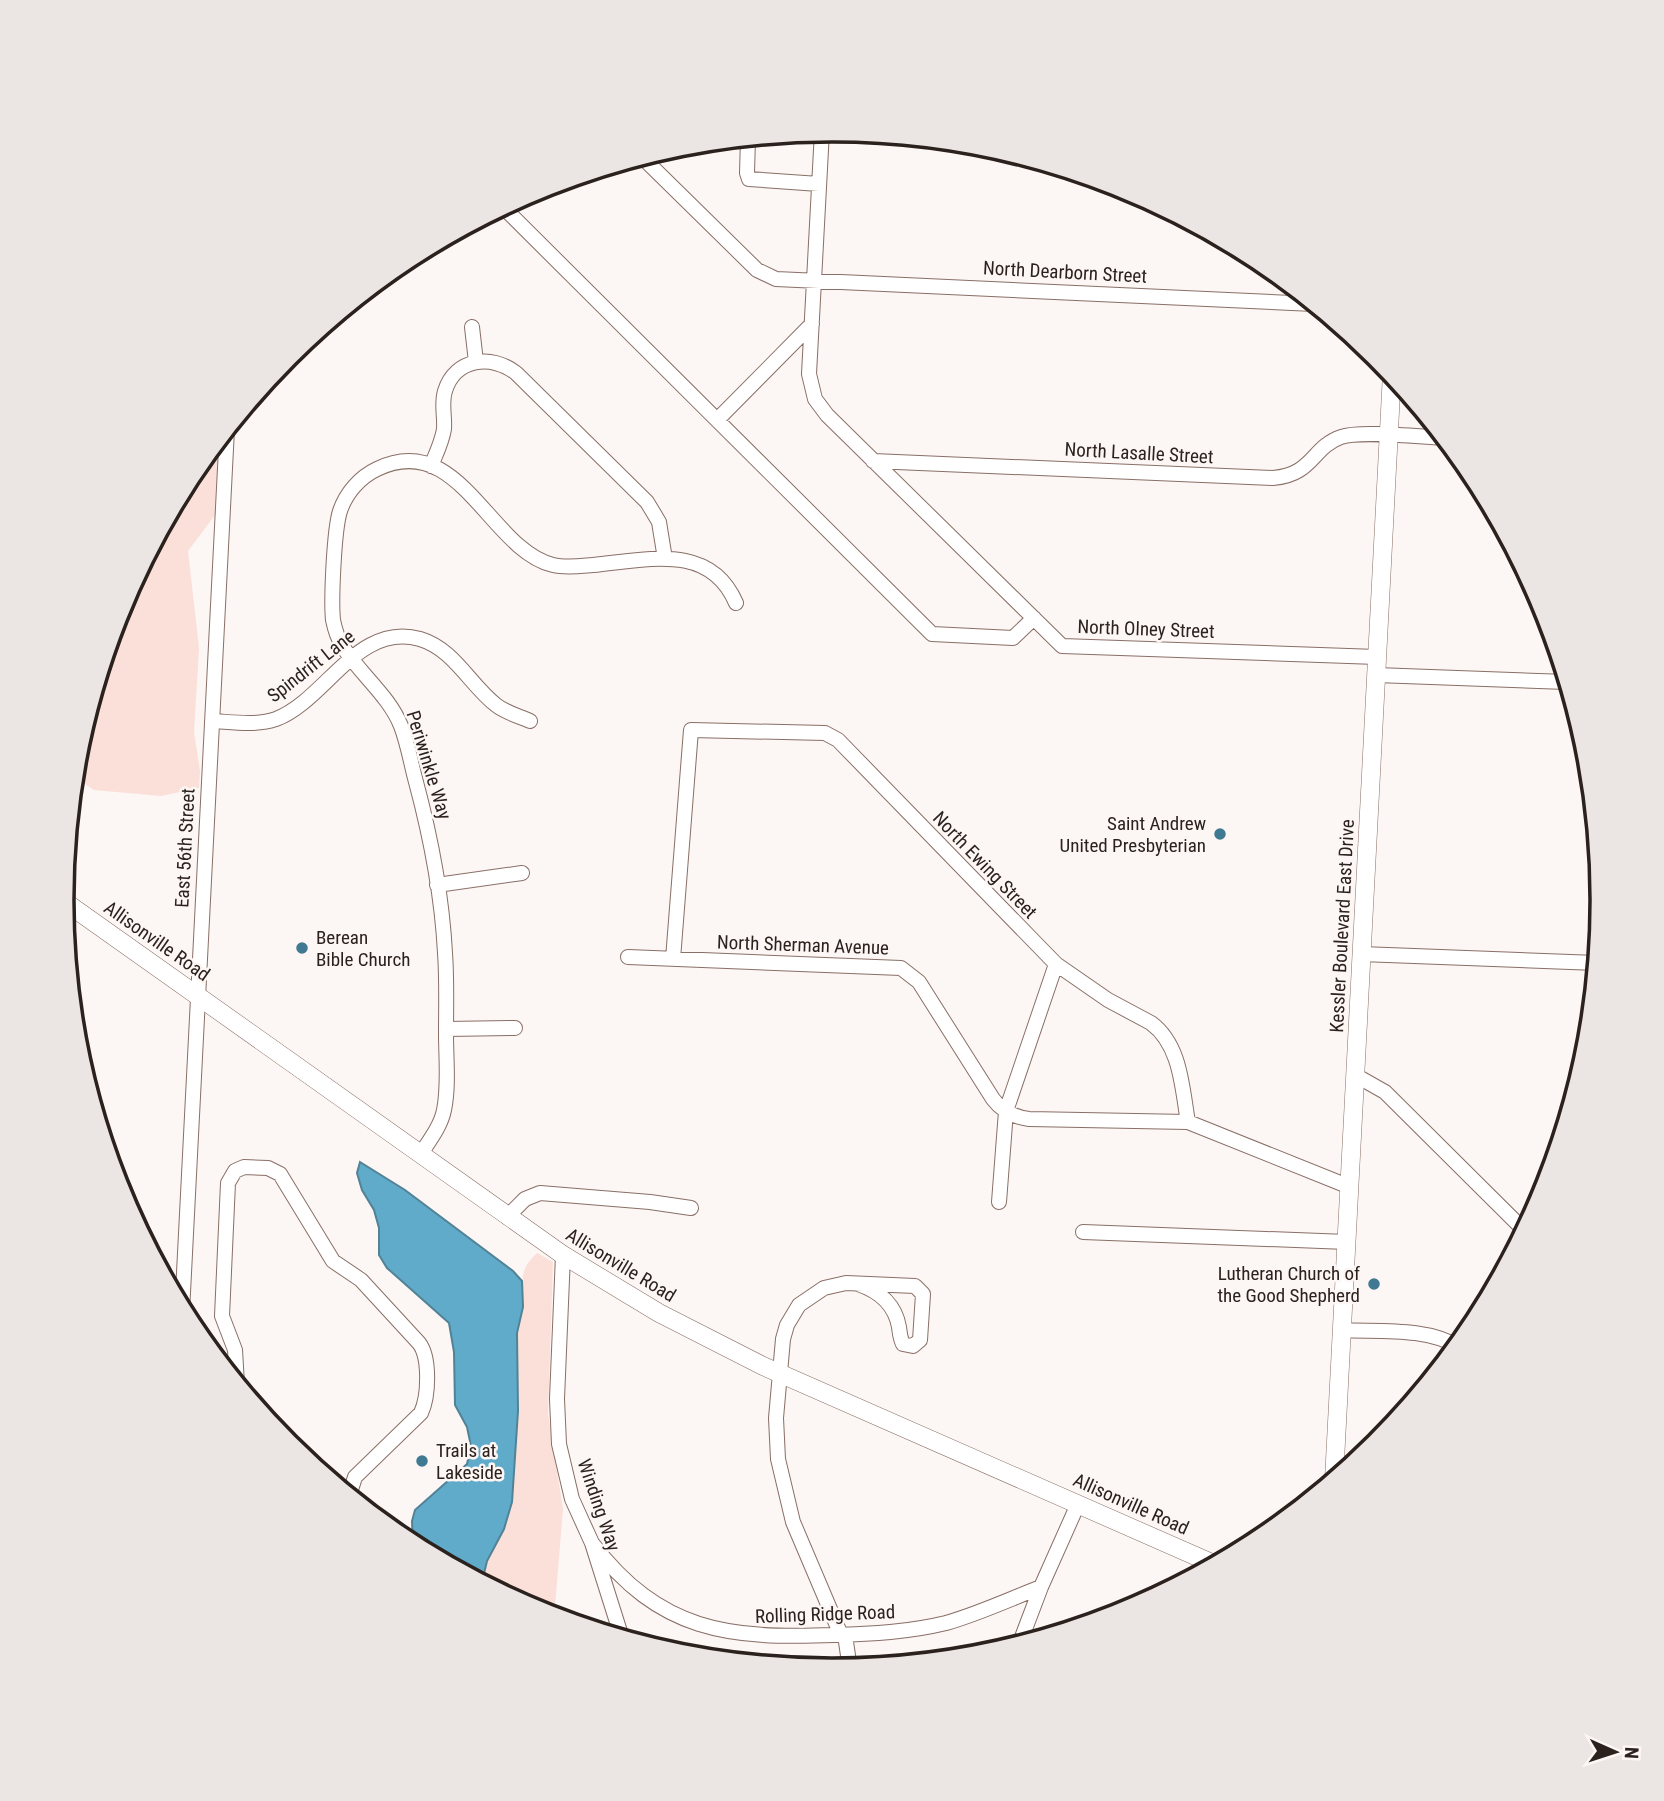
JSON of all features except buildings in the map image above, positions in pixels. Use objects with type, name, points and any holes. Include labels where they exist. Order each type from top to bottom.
[{"type":"main road","name":"Kessler Boulevard East Drive","points":[[1335,1469],[1391,388]]},
{"type":"main road","name":"Allisonville Road","points":[[74,908],[507,1217],[563,1255],[659,1313],[779,1373],[1205,1560]]},
{"type":"street","points":[[717,420],[812,324],[822,142]]},
{"type":"street","points":[[748,147],[749,179],[820,184]]},
{"type":"street","name":"North Dearborn Street","points":[[650,165],[761,273],[779,279],[1299,303]]},
{"type":"street","points":[[510,214],[932,634],[1013,638],[1034,618]]},
{"type":"street","name":"North Olney Street","points":[[812,324],[809,374],[822,410],[1062,646],[1376,666],[1558,681]]},
{"type":"street","points":[[472,327],[476,362]]},
{"type":"street","points":[[665,559],[659,522],[647,502],[516,373],[498,362],[476,362],[461,369],[449,381],[444,398],[444,431],[431,466],[455,480],[524,550],[544,562],[571,567],[665,559],[691,561],[712,571],[728,587],[736,603]]},
{"type":"street","name":"North Lasalle Street","points":[[873,461],[1273,478],[1299,471],[1313,461],[1324,448],[1342,437],[1355,434],[1433,438]]},
{"type":"street","name":"East 56th Street","points":[[183,1293],[226,444]]},
{"type":"street","name":"Periwinkle Way","points":[[420,1155],[435,1132],[444,1111],[446,955],[430,836],[402,728],[390,706],[339,640],[333,618],[337,524],[345,499],[365,475],[381,467],[407,462],[431,466]]},
{"type":"street","name":"Spindrift Lane","points":[[212,721],[250,723],[278,718],[294,709],[368,646],[384,639],[402,636],[424,640],[446,654],[496,705],[530,721]]},
{"type":"street","name":"North Ewing Street","points":[[673,959],[691,730],[820,733],[834,737],[1056,964],[1071,977],[1147,1020],[1161,1031],[1175,1055],[1188,1122]]},
{"type":"street","points":[[437,885],[522,873]]},
{"type":"street","points":[[1361,954],[1588,963]]},
{"type":"street","name":"North Sherman Avenue","points":[[628,957],[891,966],[903,969],[919,982],[990,1096],[1006,1111]]},
{"type":"street","points":[[999,1202],[1006,1111],[1056,964]]},
{"type":"street","points":[[446,1029],[515,1028]]},
{"type":"street","points":[[1355,1075],[1385,1092],[1518,1224]]},
{"type":"street","points":[[1006,1111],[1029,1119],[1188,1122],[1350,1187]]},
{"type":"street","points":[[236,1369],[235,1350],[222,1316],[228,1183],[235,1171],[244,1167],[273,1169],[284,1177],[333,1261],[361,1280],[426,1354],[425,1403],[422,1413],[355,1476],[352,1487]]},
{"type":"street","points":[[507,1217],[525,1199],[540,1193],[691,1208]]},
{"type":"street","points":[[1083,1232],[1347,1242]]},
{"type":"street","name":"Winding Way","points":[[563,1255],[557,1399],[559,1444],[572,1499],[592,1543],[619,1628]]},
{"type":"street","points":[[848,1658],[843,1635],[793,1522],[778,1459],[776,1418],[779,1373],[787,1325],[799,1305],[824,1288],[839,1284],[858,1284],[915,1286],[922,1291],[921,1337],[916,1345],[909,1347],[901,1341],[896,1315],[883,1297],[858,1284]]},
{"type":"street","points":[[1342,1330],[1427,1335],[1449,1341]]},
{"type":"street","points":[[1023,1634],[1078,1504]]},
{"type":"street","name":"Rolling Ridge Road","points":[[592,1543],[608,1564],[658,1606],[695,1623],[745,1635],[843,1635],[902,1631],[957,1619],[1041,1587]]},
{"type":"shaded area","points":[[218,455],[215,515],[188,551],[199,648],[194,732],[200,771],[199,788],[161,796],[94,790],[83,783],[88,753],[99,704],[131,610],[175,521]]},
{"type":"shaded area","points":[[537,1253],[553,1262],[548,1414],[563,1509],[555,1606],[484,1574],[487,1561],[504,1529],[517,1333],[523,1305],[524,1271]]},
{"type":"water","points":[[360,1162],[405,1190],[513,1271],[522,1281],[523,1307],[517,1333],[518,1411],[512,1502],[504,1529],[487,1561],[484,1574],[412,1532],[415,1510],[467,1464],[471,1446],[467,1427],[455,1405],[454,1352],[449,1323],[387,1268],[379,1255],[379,1228],[357,1173]]},
{"type":"place","name":"Saint Andrew United Presbyterian","points":[[1220,834]]},
{"type":"place","name":"Berean Bible Church","points":[[302,948]]},
{"type":"place","name":"Lutheran Church of the Good Shepherd","points":[[1374,1284]]},
{"type":"place","name":"Trails at Lakeside","points":[[422,1461]]}]
